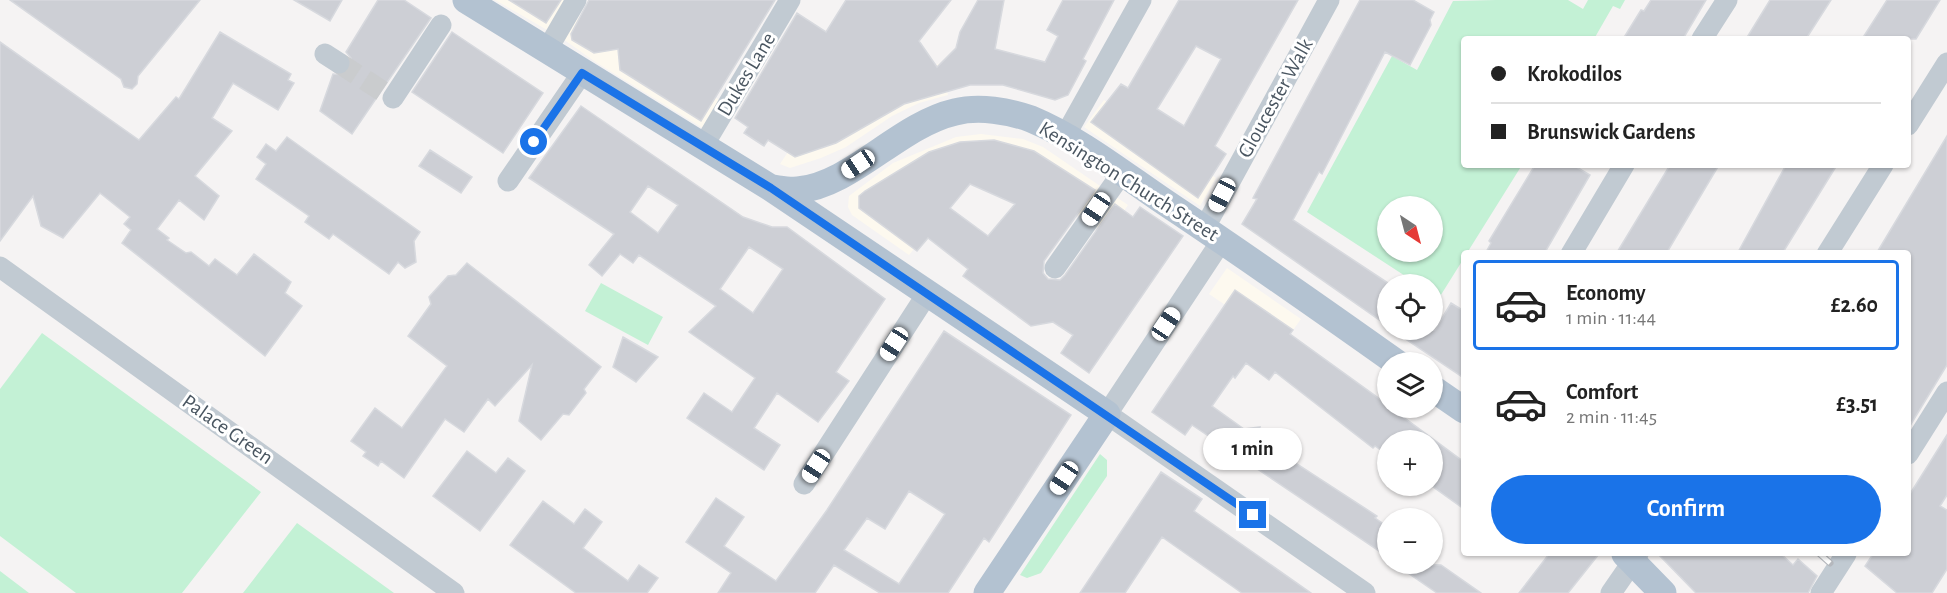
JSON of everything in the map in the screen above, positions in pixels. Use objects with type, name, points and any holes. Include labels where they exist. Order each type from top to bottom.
[{"type":"main road","name":"Kensington Church Street","points":[[466,0],[771,188],[797,190],[817,186],[841,176],[922,124],[955,112],[982,109],[1021,116],[1065,136],[1122,173],[1381,352]]},
{"type":"main road","points":[[771,188],[1107,414],[987,593]]},
{"type":"main road","points":[[1443,396],[1461,408]]},
{"type":"main road","points":[[1632,556],[1663,593]]},
{"type":"street","points":[[547,50],[576,0]]},
{"type":"street","name":"Dukes Lane","points":[[702,147],[790,0]]},
{"type":"street","points":[[1065,136],[1141,0]]},
{"type":"street","name":"Gloucester Walk","points":[[1107,414],[1213,235],[1329,0]]},
{"type":"street","points":[[1704,36],[1727,0]]},
{"type":"street","points":[[393,99],[441,25]]},
{"type":"street","points":[[1911,120],[1947,63]]},
{"type":"street","points":[[508,181],[582,73]]},
{"type":"street","points":[[1573,250],[1622,168]]},
{"type":"street","points":[[1830,250],[1881,168]]},
{"type":"street","points":[[1055,268],[1122,173]]},
{"type":"street","name":"Palace Green","points":[[0,267],[454,593]]},
{"type":"street","points":[[804,484],[927,294]]},
{"type":"street","points":[[1911,449],[1947,392]]},
{"type":"street","points":[[1107,414],[1365,593]]},
{"type":"street","points":[[1611,593],[1632,556]]},
{"type":"street","points":[[1821,593],[1845,556]]},
{"type":"shaded area","points":[[495,0],[567,0],[549,31]]},
{"type":"shaded area","points":[[591,0],[626,44],[723,102],[706,130],[597,63],[563,39]]},
{"type":"shaded area","points":[[940,63],[948,95],[919,103],[892,116],[846,147],[821,158],[790,168],[780,164],[800,134]]},
{"type":"shaded area","points":[[1104,100],[1216,178],[1200,206],[1084,127]]},
{"type":"shaded area","points":[[981,134],[1023,139],[1043,147],[1128,205],[1108,235],[1032,184],[975,174],[909,255],[852,215],[848,207],[849,196],[893,163],[956,137]]},
{"type":"shaded area","points":[[1227,268],[1301,319],[1283,344],[1209,294]]},
{"type":"green space","points":[[1568,0],[1583,9],[1588,0],[1625,0],[1620,9],[1613,6],[1596,36],[1461,36],[1461,168],[1520,168],[1469,250],[1461,250],[1461,263],[1443,292],[1443,274],[1402,274],[1384,262],[1443,262],[1443,196],[1377,196],[1377,258],[1307,212],[1392,56],[1417,70],[1453,1]]},
{"type":"green space","points":[[601,283],[663,317],[648,345],[585,311]]},
{"type":"green space","points":[[42,333],[261,492],[182,593],[76,593],[0,536],[0,389]]},
{"type":"green space","points":[[1100,454],[1107,460],[1107,476],[1041,573],[1027,578],[1020,575]]},
{"type":"green space","points":[[297,523],[394,593],[243,593]]},
{"type":"green space","points":[[0,571],[29,593],[0,593]]},
{"type":"building","points":[[10,0],[200,0],[138,76],[137,84],[132,89],[124,87],[121,79]]},
{"type":"building","points":[[294,0],[342,0],[330,21]]},
{"type":"building","points":[[378,0],[404,0],[431,18],[352,134],[320,111],[333,74],[344,75],[350,69],[351,58],[346,52]]},
{"type":"building","points":[[509,0],[561,0],[546,23]]},
{"type":"building","points":[[589,0],[775,0],[701,121],[620,70],[618,49],[594,53],[572,40],[571,34]]},
{"type":"building","points":[[846,0],[951,0],[919,41],[937,67],[956,48],[960,32],[978,0],[1004,0],[995,49],[1045,62],[1058,36],[1047,30],[1063,0],[1114,0],[1083,59],[1086,61],[1068,95],[1055,100],[1003,85],[970,85],[904,104],[836,143],[795,157],[768,140],[764,146],[744,133],[748,127],[735,118],[797,13],[826,32]]},
{"type":"building","points":[[1179,0],[1298,0],[1215,146],[1226,154],[1198,198],[1091,122],[1121,84],[1128,88]],"holes":[[[1196,46],[1221,59],[1184,126],[1157,109]]]},
{"type":"building","points":[[1360,0],[1413,0],[1434,12],[1430,20],[1431,25],[1410,65],[1385,52],[1322,174],[1319,172],[1293,220],[1377,276],[1377,318],[1242,224],[1257,199],[1253,198]]},
{"type":"building","points":[[1651,0],[1706,0],[1685,36],[1625,36],[1641,10],[1644,11]]},
{"type":"building","points":[[1770,0],[1831,0],[1808,36],[1748,36]]},
{"type":"building","points":[[1887,0],[1940,0],[1916,39],[1911,39],[1911,36],[1864,36]]},
{"type":"building","points":[[220,32],[291,74],[288,80],[294,83],[278,110],[233,83],[212,118],[232,131],[195,176],[219,196],[204,220],[179,200],[157,229],[169,238],[167,240],[186,253],[191,252],[209,266],[215,259],[237,275],[254,254],[291,282],[285,293],[302,306],[265,356],[122,243],[131,230],[124,224],[130,217],[100,193],[63,238],[41,226],[33,196],[0,241],[0,42],[139,140],[176,97],[179,99]]},
{"type":"building","points":[[452,32],[543,93],[503,153],[412,92]]},
{"type":"building","points":[[581,106],[743,217],[772,227],[787,227],[885,299],[836,372],[849,381],[818,422],[777,393],[754,428],[780,445],[764,470],[687,418],[704,393],[732,412],[755,378],[689,332],[716,306],[639,255],[633,263],[620,254],[602,276],[589,265],[614,234],[529,178]],"holes":[[[648,186],[678,205],[658,233],[630,212]],[[749,247],[783,269],[753,313],[720,289]]]},
{"type":"building","points":[[1947,136],[1947,365],[1911,424],[1911,250],[1878,250]]},
{"type":"building","points":[[287,137],[420,232],[414,241],[416,262],[405,268],[398,262],[389,274],[333,234],[329,239],[305,222],[309,216],[256,179],[266,164],[257,157],[266,144],[276,151]]},
{"type":"building","points":[[994,140],[1034,151],[1095,190],[1044,261],[1043,273],[1048,279],[1060,280],[1065,275],[1115,204],[1133,217],[1140,207],[1183,236],[1089,373],[1061,353],[1073,335],[1053,322],[1031,326],[963,276],[968,269],[928,238],[917,251],[859,208],[859,196],[865,191],[929,152],[960,142]],"holes":[[[970,184],[1015,204],[988,236],[950,208]]]},
{"type":"building","points":[[430,150],[472,177],[461,193],[419,166]]},
{"type":"building","points":[[1533,168],[1578,168],[1590,175],[1546,250],[1487,250],[1491,243],[1489,241]]},
{"type":"building","points":[[1668,168],[1717,168],[1668,250],[1618,250]]},
{"type":"building","points":[[1784,168],[1835,168],[1784,250],[1739,250]]},
{"type":"building","points":[[467,263],[601,367],[584,389],[586,393],[569,415],[563,414],[541,440],[519,421],[532,365],[495,406],[488,399],[464,432],[445,419],[404,478],[381,461],[378,466],[363,456],[366,452],[351,441],[375,408],[402,428],[447,366],[408,336],[431,304],[429,297],[448,276],[456,275]]},
{"type":"building","points":[[1235,290],[1293,330],[1290,334],[1377,397],[1377,418],[1405,418],[1421,430],[1377,430],[1377,447],[1373,448],[1275,372],[1269,380],[1246,363],[1235,378],[1233,376],[1212,406],[1244,429],[1260,427],[1257,438],[1377,516],[1375,518],[1377,519],[1377,550],[1192,425],[1185,435],[1152,412]]},
{"type":"building","points":[[1451,303],[1461,309],[1461,376],[1443,364],[1443,352],[1425,352],[1407,340],[1443,340],[1443,316]]},
{"type":"building","points":[[944,331],[1071,415],[989,542],[984,538],[948,593],[880,593],[834,565],[815,593],[718,593],[731,573],[686,542],[716,498],[744,517],[724,546],[776,581],[827,510]],"holes":[[[909,491],[945,514],[899,584],[844,550],[867,518],[885,529]]]},
{"type":"building","points":[[623,337],[658,357],[636,382],[613,367]]},
{"type":"building","points":[[1947,435],[1947,495],[1940,506],[1947,510],[1947,569],[1932,593],[1897,593],[1865,566],[1872,556],[1911,556],[1911,492]]},
{"type":"building","points":[[1443,446],[1461,460],[1461,507],[1443,494]]},
{"type":"building","points":[[467,451],[496,473],[508,458],[525,471],[480,531],[433,496]]},
{"type":"building","points":[[1161,472],[1202,499],[1194,511],[1311,593],[1242,593],[1162,537],[1125,593],[1080,593]]},
{"type":"building","points":[[543,501],[574,524],[585,509],[602,522],[583,548],[628,581],[639,565],[658,578],[647,593],[576,593],[510,545]]},
{"type":"building","points":[[1547,556],[1597,556],[1568,593],[1519,593]]},
{"type":"building","points":[[1660,556],[1783,556],[1793,565],[1798,559],[1817,576],[1808,593],[1696,593]]},
{"type":"building","points":[[1443,566],[1481,593],[1437,593],[1409,574],[1443,574]]},
{"type":"tunnel","points":[[339,63],[382,91]]},
{"type":"railway","points":[[1822,556],[1830,563]]},
{"type":"route","points":[[534,142],[582,73],[771,188],[1253,515]]}]
